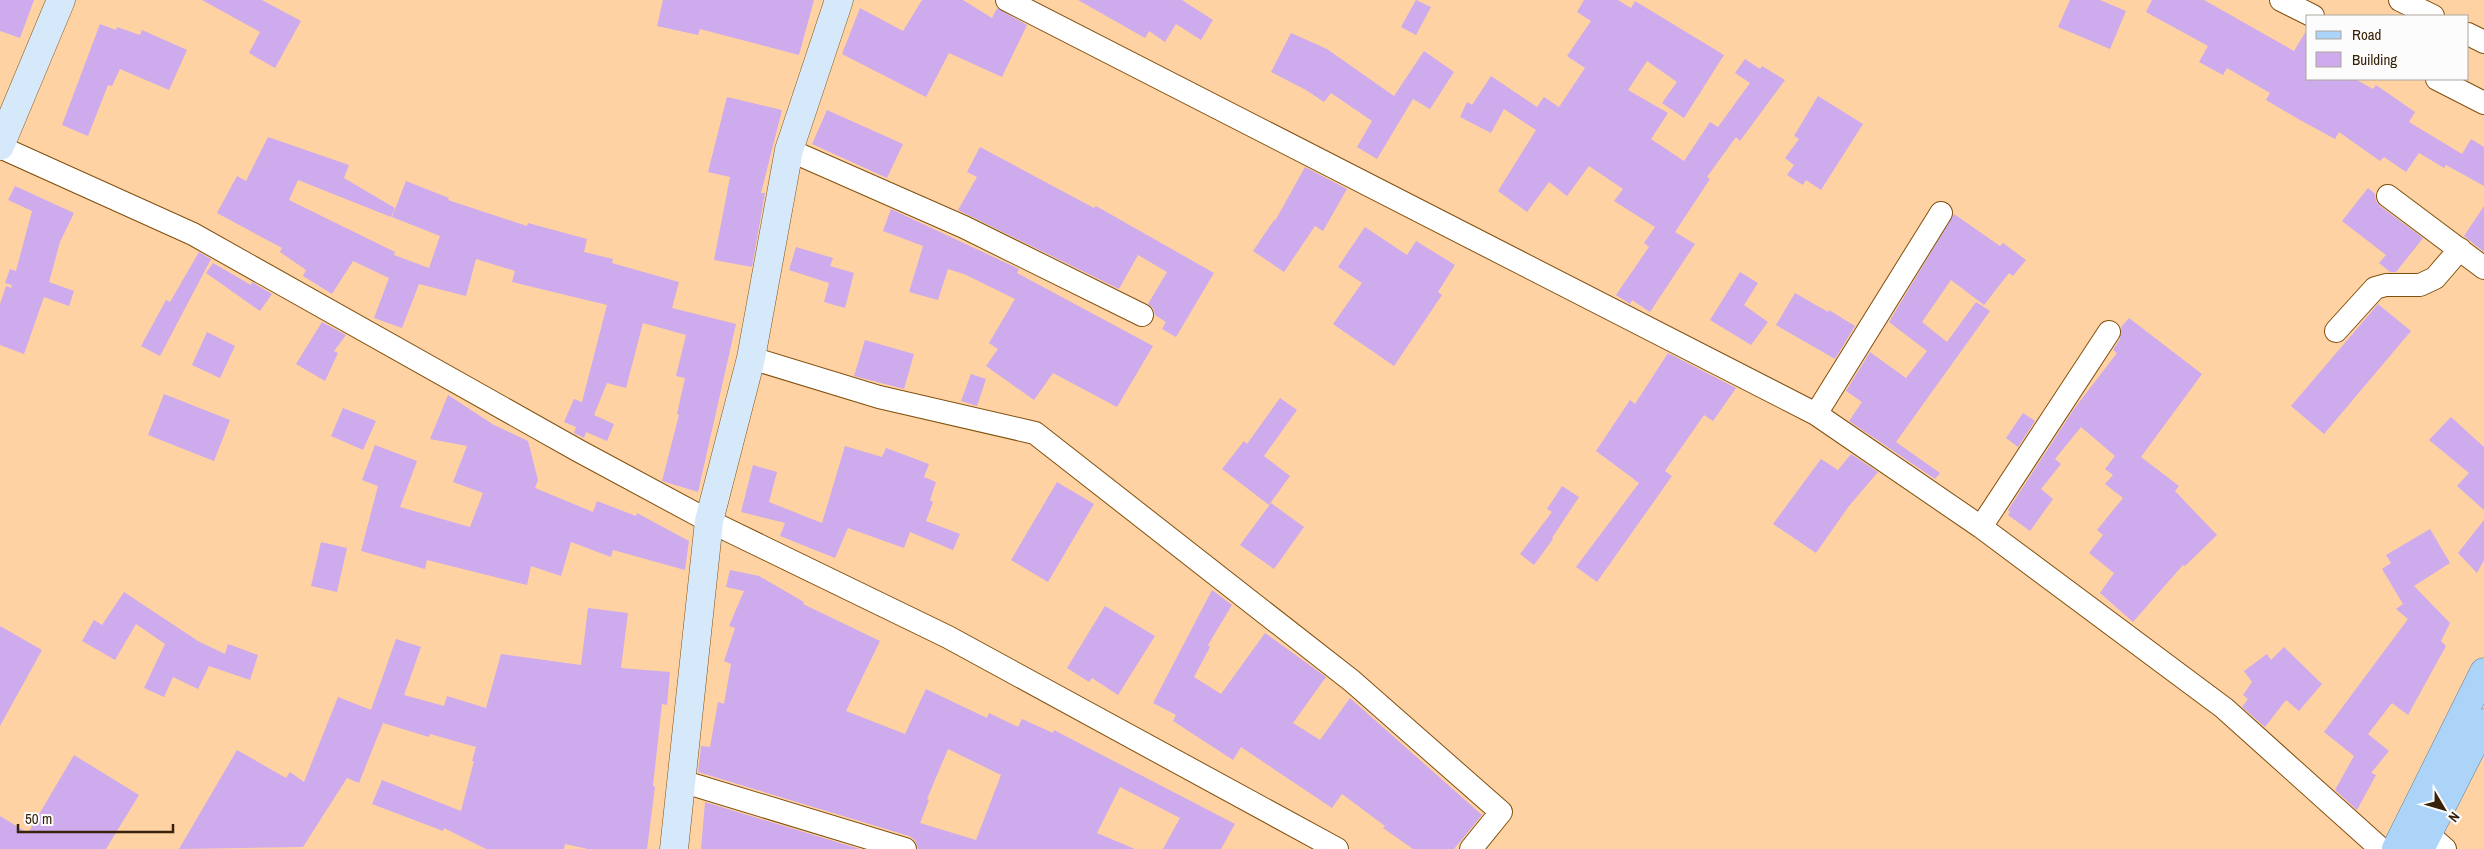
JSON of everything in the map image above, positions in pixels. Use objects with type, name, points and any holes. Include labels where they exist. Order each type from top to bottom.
[{"type":"main road","points":[[2396,849],[2484,672]]},
{"type":"main road","points":[[2431,844],[2484,723]]},
{"type":"street","points":[[61,0],[0,146],[193,234],[579,451],[708,521],[948,637],[1337,849]]},
{"type":"street","points":[[674,849],[708,521],[751,358],[789,150],[839,0]]},
{"type":"street","points":[[1007,0],[1816,414],[1981,527],[2224,708],[2381,849]]},
{"type":"street","points":[[2281,0],[2311,15]]},
{"type":"street","points":[[2400,0],[2431,15]]},
{"type":"street","points":[[2469,34],[2484,42]]},
{"type":"street","points":[[2439,80],[2484,103]]},
{"type":"street","points":[[789,150],[964,227],[1142,315]]},
{"type":"street","points":[[2388,196],[2484,268]]},
{"type":"street","points":[[1816,414],[1941,213]]},
{"type":"street","points":[[2336,331],[2375,288],[2386,285],[2420,285],[2435,278],[2460,249]]},
{"type":"street","points":[[1981,527],[2109,332]]},
{"type":"street","points":[[751,358],[879,396],[1035,433],[1352,681],[1500,812],[1471,849]]},
{"type":"street","points":[[682,781],[905,849]]},
{"type":"building","points":[[0,0],[34,0],[20,38],[0,31]]},
{"type":"building","points":[[202,0],[262,0],[301,21],[275,68],[249,53],[260,32]]},
{"type":"building","points":[[663,0],[814,0],[799,55],[700,29],[698,35],[657,26]]},
{"type":"building","points":[[922,0],[963,0],[992,18],[997,8],[1027,25],[1002,77],[949,53],[926,97],[842,54],[860,8],[903,31]]},
{"type":"building","points":[[1078,0],[1182,0],[1213,20],[1201,40],[1176,24],[1165,42],[1149,31],[1145,38]]},
{"type":"building","points":[[1416,0],[1431,7],[1416,35],[1401,27]]},
{"type":"building","points":[[1584,0],[1618,0],[1631,8],[1635,1],[1724,55],[1684,118],[1662,103],[1677,82],[1647,61],[1628,90],[1668,113],[1651,139],[1684,161],[1710,122],[1718,127],[1750,83],[1735,73],[1745,59],[1760,69],[1762,66],[1785,80],[1740,141],[1736,137],[1707,177],[1710,179],[1675,232],[1695,244],[1650,312],[1632,300],[1630,304],[1616,295],[1649,247],[1644,243],[1655,227],[1614,201],[1623,189],[1589,166],[1567,196],[1549,182],[1527,212],[1498,191],[1536,130],[1504,109],[1491,133],[1460,117],[1467,102],[1472,105],[1491,76],[1537,107],[1544,97],[1559,107],[1585,68],[1567,56],[1591,21],[1577,12]]},
{"type":"building","points":[[2070,0],[2100,0],[2126,11],[2110,49],[2058,27]]},
{"type":"building","points":[[2152,0],[2204,0],[2294,51],[2306,31],[2306,80],[2357,80],[2373,89],[2376,85],[2415,112],[2409,122],[2462,154],[2471,139],[2484,147],[2484,186],[2446,165],[2444,168],[2419,153],[2406,172],[2384,157],[2380,161],[2339,132],[2335,139],[2266,100],[2270,93],[2227,68],[2223,75],[2199,62],[2208,46],[2146,12]]},
{"type":"building","points":[[100,24],[116,30],[117,27],[140,35],[142,30],[187,50],[169,90],[120,69],[112,86],[108,85],[88,136],[62,125]]},
{"type":"building","points":[[1291,33],[1327,49],[1394,96],[1424,51],[1454,72],[1430,109],[1413,99],[1377,159],[1357,147],[1372,121],[1331,93],[1324,102],[1306,90],[1271,72]]},
{"type":"building","points":[[1818,96],[1863,124],[1821,190],[1806,180],[1803,185],[1787,175],[1794,165],[1785,158],[1799,139],[1794,136]]},
{"type":"building","points":[[727,97],[782,110],[761,193],[765,193],[752,267],[714,260],[730,177],[708,172]]},
{"type":"building","points":[[827,110],[903,144],[887,178],[812,144]]},
{"type":"building","points":[[268,137],[349,165],[344,178],[395,208],[391,217],[298,180],[289,200],[395,252],[394,255],[429,268],[440,236],[392,217],[406,181],[449,198],[448,200],[527,226],[528,223],[587,239],[584,252],[613,259],[612,263],[679,282],[672,308],[736,324],[698,492],[662,481],[679,415],[677,414],[685,378],[676,376],[686,335],[643,323],[626,388],[607,383],[594,415],[614,424],[607,441],[586,432],[584,438],[574,433],[576,427],[564,422],[574,399],[582,402],[607,305],[512,282],[515,271],[476,259],[466,296],[419,284],[402,328],[374,318],[389,278],[353,261],[332,294],[303,276],[306,270],[280,252],[282,248],[217,213],[237,176],[246,181]]},
{"type":"building","points":[[980,147],[1094,208],[1096,206],[1214,273],[1176,337],[1162,329],[1166,322],[1155,315],[1153,308],[1148,304],[1167,272],[1138,255],[1119,289],[958,210],[977,177],[967,172]]},
{"type":"building","points":[[1305,167],[1347,189],[1323,231],[1315,226],[1284,272],[1253,251],[1275,221]]},
{"type":"building","points":[[15,186],[74,213],[60,242],[49,282],[74,291],[69,306],[44,297],[24,354],[0,345],[0,304],[6,286],[11,288],[12,285],[5,283],[10,269],[16,271],[32,211],[8,200]]},
{"type":"building","points":[[2368,188],[2375,194],[2376,201],[2380,206],[2423,238],[2396,272],[2390,272],[2379,263],[2386,255],[2342,221]]},
{"type":"building","points":[[2484,206],[2484,252],[2464,236]]},
{"type":"building","points":[[891,209],[1019,269],[1017,273],[1153,346],[1117,407],[1053,373],[1034,400],[986,366],[998,349],[989,343],[1015,299],[964,274],[948,269],[938,300],[909,292],[923,246],[883,231]]},
{"type":"building","points":[[1954,214],[2000,246],[2003,243],[2026,260],[2013,276],[2009,273],[1984,305],[1951,280],[1922,322],[1947,342],[1976,302],[1990,311],[1896,442],[1940,473],[1935,479],[1849,421],[1862,402],[1846,391],[1870,352],[1906,378],[1927,351],[1889,322]]},
{"type":"building","points":[[1365,227],[1407,255],[1416,241],[1455,265],[1438,292],[1442,295],[1394,366],[1333,324],[1362,283],[1338,267]]},
{"type":"building","points":[[796,247],[833,258],[830,266],[854,273],[845,308],[824,302],[829,283],[789,270]]},
{"type":"building","points":[[199,252],[211,259],[160,356],[141,346],[166,300],[170,302]]},
{"type":"building","points":[[213,263],[251,285],[252,282],[272,294],[260,311],[206,273]]},
{"type":"building","points":[[1740,272],[1758,283],[1744,305],[1768,322],[1751,345],[1710,320]]},
{"type":"building","points":[[1795,293],[1855,326],[1835,359],[1776,325]]},
{"type":"building","points":[[2378,304],[2411,331],[2324,434],[2291,406]]},
{"type":"building","points":[[2129,318],[2202,374],[2141,457],[2179,486],[2175,491],[2217,535],[2185,566],[2183,565],[2133,622],[2100,593],[2114,573],[2089,553],[2103,535],[2097,530],[2123,498],[2105,484],[2113,475],[2105,469],[2115,456],[2081,427],[2055,459],[2061,464],[2041,489],[2053,499],[2030,531],[2008,515],[2010,512],[2008,510],[2074,409],[2117,353],[2113,350],[2120,339],[2121,327]]},
{"type":"building","points":[[322,322],[346,335],[334,351],[338,353],[325,381],[296,364]]},
{"type":"building","points":[[207,332],[235,346],[220,378],[192,365]]},
{"type":"building","points":[[865,340],[914,354],[904,389],[854,376]]},
{"type":"building","points":[[1668,353],[1736,388],[1713,421],[1704,415],[1665,471],[1672,476],[1597,582],[1576,567],[1639,483],[1596,451],[1630,400],[1635,404]]},
{"type":"building","points":[[971,374],[986,379],[977,406],[961,401]]},
{"type":"building","points":[[164,394],[230,420],[214,461],[148,435]]},
{"type":"building","points":[[448,395],[494,425],[528,441],[538,480],[535,488],[593,512],[597,501],[636,516],[637,513],[689,541],[685,570],[613,550],[611,557],[571,542],[561,576],[531,566],[527,585],[427,560],[425,569],[361,551],[378,486],[362,480],[375,445],[417,461],[400,507],[470,527],[483,493],[453,482],[467,446],[430,439]]},
{"type":"building","points":[[1280,398],[1297,410],[1264,456],[1290,476],[1269,505],[1222,469],[1244,441],[1247,444]]},
{"type":"building","points":[[343,408],[376,421],[363,450],[331,436]]},
{"type":"building","points":[[2023,413],[2035,421],[2018,447],[2006,438]]},
{"type":"building","points":[[2451,417],[2484,447],[2484,510],[2457,486],[2469,473],[2429,440]]},
{"type":"building","points":[[845,446],[882,457],[886,448],[929,464],[924,477],[936,482],[930,500],[933,502],[926,521],[960,534],[953,550],[910,532],[904,548],[848,528],[835,558],[780,536],[785,523],[741,512],[753,465],[777,472],[769,502],[822,523]]},
{"type":"building","points":[[1851,454],[1878,472],[1849,506],[1816,553],[1773,524],[1821,459],[1838,470]]},
{"type":"building","points":[[1057,482],[1094,504],[1048,582],[1011,560]]},
{"type":"building","points":[[1562,486],[1579,497],[1534,565],[1520,554],[1552,512],[1547,509]]},
{"type":"building","points":[[1271,503],[1304,527],[1274,569],[1240,545]]},
{"type":"building","points":[[2484,520],[2484,560],[2477,573],[2458,553]]},
{"type":"building","points":[[2430,529],[2450,563],[2414,586],[2450,623],[2441,641],[2446,646],[2408,715],[2392,703],[2368,734],[2389,751],[2371,773],[2376,775],[2357,810],[2335,790],[2354,756],[2324,732],[2408,619],[2396,609],[2403,604],[2382,569],[2391,563],[2386,555]]},
{"type":"building","points":[[321,542],[347,548],[337,592],[311,586]]},
{"type":"building","points":[[730,570],[759,576],[804,602],[803,604],[880,641],[846,711],[905,734],[926,689],[987,718],[989,713],[1018,727],[1022,719],[1053,733],[1054,730],[1235,824],[1221,849],[1163,849],[1180,818],[1120,787],[1097,833],[1135,849],[918,849],[915,840],[909,836],[698,772],[701,746],[710,747],[718,702],[724,704],[731,664],[724,661],[735,628],[729,626],[744,591],[726,587]],"holes":[[[948,749],[1001,775],[976,840],[920,823],[929,800],[927,799]]]},
{"type":"building","points":[[1212,590],[1232,605],[1208,645],[1210,647],[1194,677],[1221,694],[1265,633],[1326,677],[1293,723],[1320,740],[1350,698],[1482,815],[1454,849],[1413,849],[1383,828],[1385,826],[1342,794],[1332,808],[1241,747],[1233,760],[1173,721],[1176,715],[1153,703]]},
{"type":"building","points":[[124,592],[198,641],[225,654],[228,644],[258,655],[250,680],[209,666],[198,689],[173,677],[164,697],[144,688],[165,644],[136,624],[115,660],[82,641],[94,620],[102,625]]},
{"type":"building","points":[[1105,606],[1155,636],[1118,695],[1092,678],[1089,682],[1067,668]]},
{"type":"building","points":[[588,608],[628,613],[621,668],[670,672],[667,705],[662,704],[653,786],[655,787],[647,849],[588,849],[565,844],[564,849],[486,849],[444,828],[443,831],[372,804],[382,780],[461,811],[476,747],[430,734],[429,737],[383,723],[359,783],[347,778],[303,847],[179,849],[237,750],[286,778],[290,772],[304,782],[338,697],[371,710],[396,639],[421,647],[404,695],[444,706],[447,696],[486,708],[501,654],[581,665]]},
{"type":"building","points":[[0,626],[42,650],[0,726]]},
{"type":"building","points":[[2284,647],[2322,684],[2299,711],[2286,700],[2265,727],[2242,707],[2248,699],[2243,695],[2252,682],[2244,671],[2267,654],[2271,660]]},
{"type":"building","points":[[74,755],[139,795],[106,849],[0,849],[0,816],[28,833]]},
{"type":"building","points":[[705,802],[860,849],[701,849]]}]
